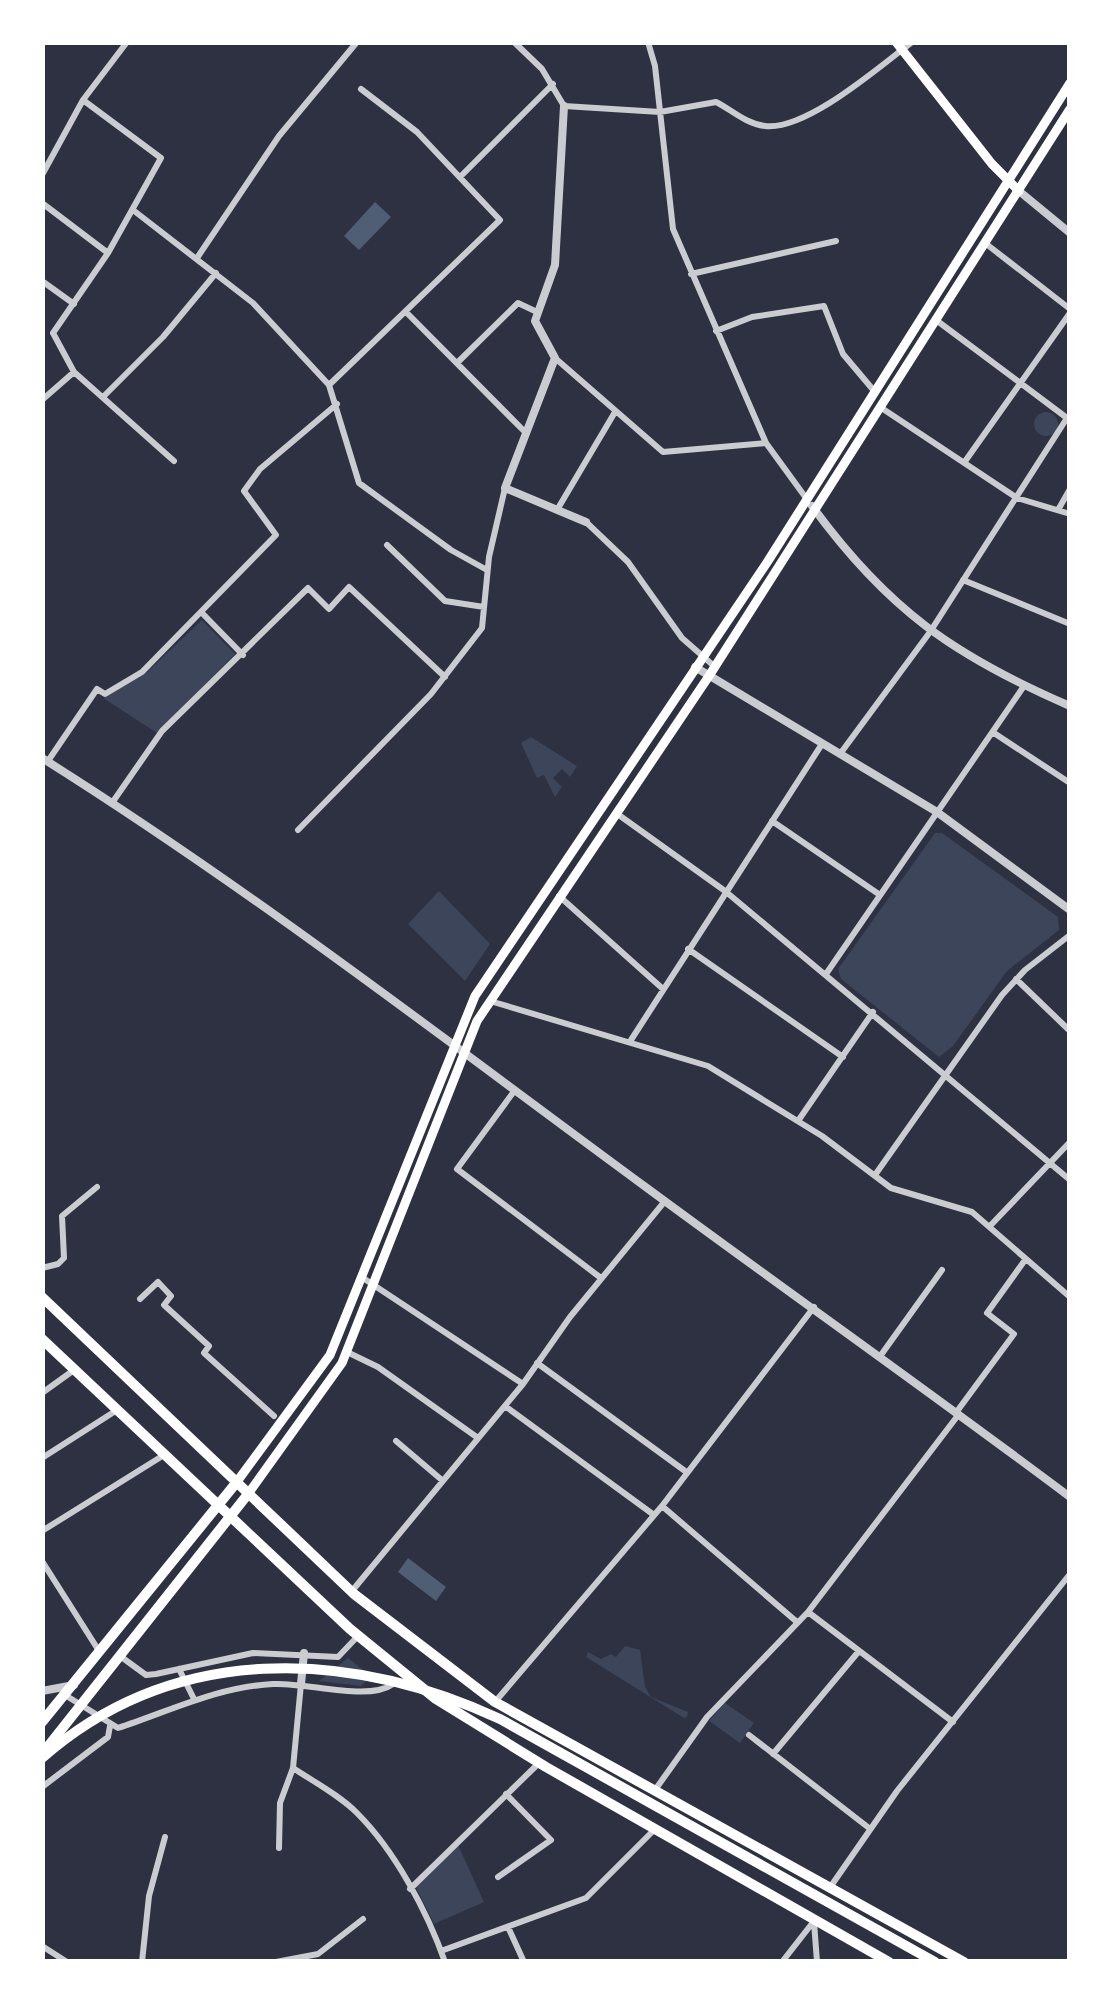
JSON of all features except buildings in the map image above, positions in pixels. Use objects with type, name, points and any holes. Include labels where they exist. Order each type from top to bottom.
[{"type":"highway","points":[[42,1297],[352,1591],[495,1702],[964,1962]]},
{"type":"highway","points":[[42,1340],[358,1636],[406,1675],[539,1763],[886,1961]]},
{"type":"highway","points":[[42,1722],[236,1483]]},
{"type":"highway","points":[[42,1758],[248,1494]]},
{"type":"highway","points":[[42,1758],[118,1710],[206,1679],[292,1668],[376,1679],[498,1722],[932,1962]]},
{"type":"main road","points":[[904,45],[1019,191]]},
{"type":"main road","points":[[236,1483],[324,1367],[475,996],[806,498],[1070,83]]},
{"type":"main road","points":[[248,1494],[347,1352],[490,1001],[712,671],[1070,109]]},
{"type":"street","points":[[42,175],[83,100],[127,42]]},
{"type":"street","points":[[197,258],[279,136],[357,42]]},
{"type":"street","points":[[514,42],[553,84],[564,106],[555,265],[537,312],[538,333],[555,358],[663,452],[766,442]]},
{"type":"street","points":[[648,42],[672,229],[766,442],[880,590],[930,632],[1024,686],[1070,706]]},
{"type":"street","points":[[564,106],[660,112],[716,102],[753,123],[772,126],[812,113],[904,45]]},
{"type":"street","points":[[460,177],[553,84]]},
{"type":"street","points":[[329,386],[500,220],[416,132],[362,89]]},
{"type":"street","points":[[83,100],[161,158],[108,253],[53,333],[74,372],[174,461]]},
{"type":"street","points":[[1019,191],[1070,233]]},
{"type":"street","points":[[42,204],[108,253]]},
{"type":"street","points":[[133,210],[252,303],[329,386],[338,404],[359,482],[451,550],[488,570]]},
{"type":"street","points":[[692,274],[836,242]]},
{"type":"street","points":[[966,460],[1070,311],[985,243]]},
{"type":"street","points":[[102,397],[163,337],[216,273]]},
{"type":"street","points":[[42,281],[74,304]]},
{"type":"street","points":[[458,362],[518,303],[537,312]]},
{"type":"street","points":[[716,331],[752,317],[824,306],[843,354],[875,392]]},
{"type":"street","points":[[406,312],[524,431]]},
{"type":"street","points":[[840,754],[930,632],[1067,418],[936,320]]},
{"type":"street","points":[[298,830],[445,678],[482,628],[488,570],[505,488],[555,358]]},
{"type":"street","points":[[42,400],[74,372]]},
{"type":"street","points":[[338,404],[260,469],[244,491],[276,535],[203,614],[142,672],[104,694],[98,689],[45,759],[516,1088],[959,1411],[1070,1497]]},
{"type":"street","points":[[880,407],[966,460],[1017,498],[1070,514]]},
{"type":"street","points":[[557,510],[615,412]]},
{"type":"street","points":[[505,488],[586,522],[628,562],[666,618],[703,656],[712,671]]},
{"type":"street","points":[[1058,510],[1070,490]]},
{"type":"street","points":[[387,546],[445,600],[484,607]]},
{"type":"street","points":[[963,580],[1070,624]]},
{"type":"street","points":[[112,804],[162,731],[308,588],[329,609],[349,587],[445,678]]},
{"type":"street","points":[[203,614],[242,655]]},
{"type":"street","points":[[695,667],[712,671],[822,744],[937,812],[1070,910]]},
{"type":"street","points":[[826,974],[1024,686]]},
{"type":"street","points":[[994,734],[1070,783]]},
{"type":"street","points":[[631,1040],[822,744]]},
{"type":"street","points":[[614,812],[725,891],[947,1073],[1070,1180]]},
{"type":"street","points":[[772,821],[880,896]]},
{"type":"street","points":[[558,895],[663,989]]},
{"type":"street","points":[[875,1175],[1016,979],[1070,936]]},
{"type":"street","points":[[688,948],[842,1057]]},
{"type":"street","points":[[1016,979],[1070,1031]]},
{"type":"street","points":[[490,1001],[708,1066],[798,1120],[890,1188],[972,1212],[1070,1297]]},
{"type":"street","points":[[798,1120],[873,1012]]},
{"type":"street","points":[[516,1088],[457,1169],[600,1278]]},
{"type":"street","points":[[990,1226],[1070,1142]]},
{"type":"street","points":[[42,1268],[64,1258],[62,1216],[96,1187]]},
{"type":"street","points":[[352,1591],[523,1384],[600,1278],[665,1200]]},
{"type":"street","points":[[656,1790],[707,1718],[808,1612],[1014,1334],[986,1313],[1025,1260]]},
{"type":"street","points":[[881,1355],[942,1270]]},
{"type":"street","points":[[363,1278],[523,1384]]},
{"type":"street","points":[[140,1299],[158,1282],[171,1296],[164,1305],[209,1346],[204,1353],[274,1416]]},
{"type":"street","points":[[495,1702],[662,1506],[815,1306]]},
{"type":"street","points":[[347,1352],[378,1368],[478,1438]]},
{"type":"street","points":[[537,1363],[685,1471]]},
{"type":"street","points":[[42,1393],[74,1370]]},
{"type":"street","points":[[505,1406],[654,1515]]},
{"type":"street","points":[[42,1458],[118,1409]]},
{"type":"street","points":[[396,1441],[443,1481]]},
{"type":"street","points":[[42,1531],[166,1454]]},
{"type":"street","points":[[662,1506],[798,1622]]},
{"type":"street","points":[[42,1562],[100,1652]]},
{"type":"street","points":[[831,1886],[869,1828],[1070,1574]]},
{"type":"street","points":[[808,1612],[953,1722]]},
{"type":"street","points":[[120,1656],[146,1675],[253,1653],[338,1658],[358,1636]]},
{"type":"street","points":[[773,1754],[859,1650]]},
{"type":"street","points":[[279,1848],[280,1803],[292,1768],[304,1654]]},
{"type":"street","points":[[179,1668],[194,1698]]},
{"type":"street","points":[[65,1695],[118,1728],[194,1698],[247,1687],[301,1684],[380,1693],[406,1675]]},
{"type":"street","points":[[44,1689],[74,1685]]},
{"type":"street","points":[[42,1787],[108,1737],[110,1726]]},
{"type":"street","points":[[750,1735],[869,1828]]},
{"type":"street","points":[[410,1889],[539,1763]]},
{"type":"street","points":[[292,1768],[356,1811],[377,1835],[410,1889],[444,1962]]},
{"type":"street","points":[[498,1877],[552,1840],[506,1794]]},
{"type":"street","points":[[441,1950],[594,1893],[654,1830]]},
{"type":"street","points":[[142,1962],[149,1896],[165,1837]]},
{"type":"street","points":[[276,1962],[318,1954],[363,1919]]},
{"type":"street","points":[[782,1962],[814,1921]]},
{"type":"street","points":[[814,1921],[816,1962]]},
{"type":"street","points":[[508,1926],[524,1962]]},
{"type":"street","points":[[42,1946],[67,1962]]},
{"type":"shaded area","points":[[375,202],[391,217],[359,250],[344,236]]},
{"type":"shaded area","points":[[1046,412],[1058,424],[1046,436],[1034,424]]},
{"type":"shaded area","points":[[202,620],[235,654],[157,733],[103,698],[147,672]]},
{"type":"shaded area","points":[[531,737],[577,766],[570,777],[562,769],[553,778],[562,787],[555,797],[544,775],[537,778],[521,743]]},
{"type":"shaded area","points":[[935,833],[942,833],[1058,917],[1059,930],[1007,971],[953,1046],[939,1057],[841,979],[838,969]]},
{"type":"shaded area","points":[[439,891],[490,944],[465,981],[408,924]]},
{"type":"shaded area","points":[[408,1558],[446,1587],[436,1601],[398,1572]]},
{"type":"shaded area","points":[[625,1646],[640,1650],[645,1687],[651,1697],[688,1712],[687,1717],[684,1718],[586,1657],[588,1652],[601,1659],[611,1654],[616,1657]]},
{"type":"shaded area","points":[[348,1658],[371,1676],[361,1686],[319,1681]]},
{"type":"shaded area","points":[[725,1703],[754,1723],[740,1743],[709,1721]]},
{"type":"shaded area","points":[[458,1845],[484,1902],[434,1924],[416,1887]]}]
